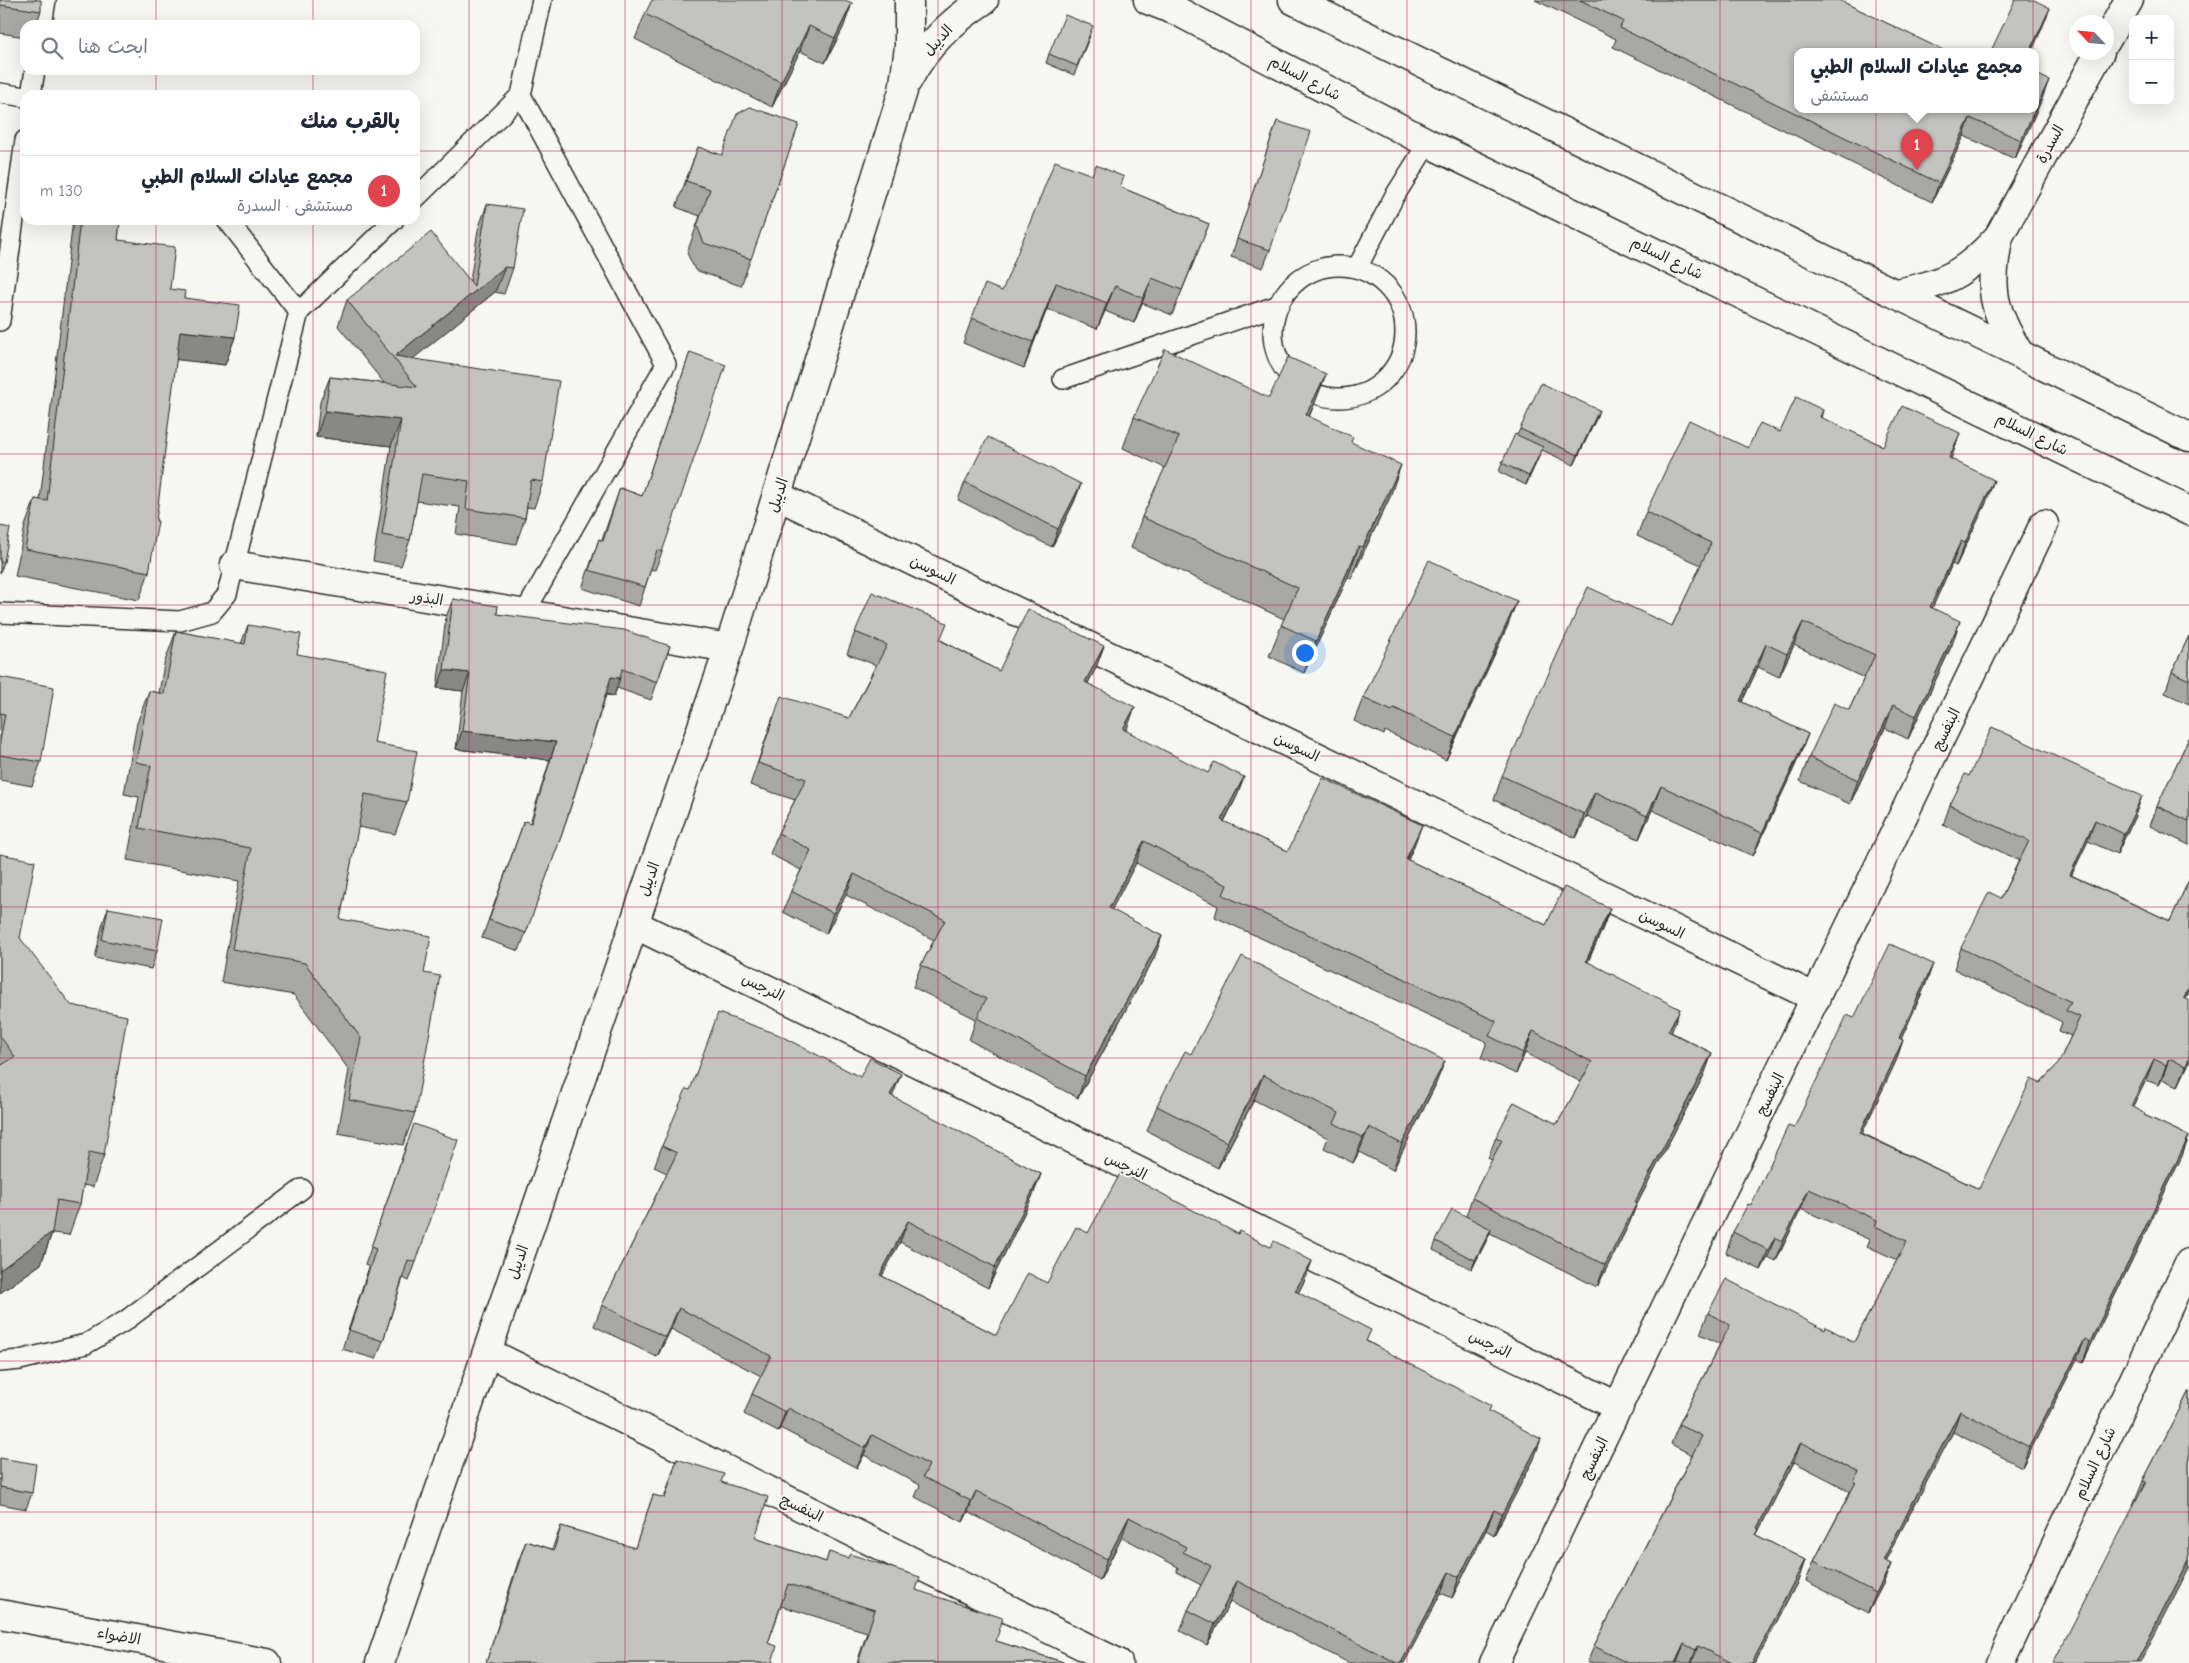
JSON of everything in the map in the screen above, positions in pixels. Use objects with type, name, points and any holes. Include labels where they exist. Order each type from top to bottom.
[{"type":"street","name":"الديبل","points":[[380,1663],[729,648],[778,496],[903,91],[909,47],[909,0]]},
{"type":"street","name":"الديبل","points":[[903,91],[918,62],[938,37],[961,15],[984,0]]},
{"type":"street","name":"شارع السلام","points":[[1148,0],[1179,12],[1428,143],[2189,511]]},
{"type":"street","points":[[1293,0],[2189,437]]},
{"type":"street","points":[[2114,27],[2129,0]]},
{"type":"street","name":"السدرة","points":[[1896,293],[1926,288],[1954,276],[1978,259],[1999,236],[2096,60]]},
{"type":"street","name":"السدرة","points":[[1999,236],[1992,266],[1994,297],[2003,327],[2019,353]]},
{"type":"street","name":"السوسن","points":[[778,496],[1816,998]]},
{"type":"street","name":"البنفسج","points":[[1494,1663],[2044,524]]},
{"type":"street","name":"البذور","points":[[234,566],[729,648]]},
{"type":"street","name":"النرجس","points":[[634,924],[1619,1407]]},
{"type":"street","name":"شارع السلام","points":[[2000,1663],[2189,1263]]},
{"type":"street","name":"البنفسج","points":[[487,1352],[1118,1663]]},
{"type":"street","name":"الاضواء","points":[[0,1614],[267,1663]]},
{"type":"lane","points":[[43,20],[46,0]]},
{"type":"lane","points":[[420,194],[522,95],[542,0]]},
{"type":"lane","points":[[32,90],[34,75]]},
{"type":"lane","points":[[0,93],[20,96]]},
{"type":"lane","points":[[522,95],[666,364],[524,614]]},
{"type":"lane","points":[[1358,268],[1394,197],[1428,143]]},
{"type":"lane","points":[[0,321],[20,176]]},
{"type":"lane","points":[[231,225],[299,312]]},
{"type":"lane","points":[[0,613],[180,621],[212,612],[227,594],[299,312],[389,225]]},
{"type":"lane","points":[[1339,265],[1358,268],[1375,275],[1389,288],[1399,304],[1405,322],[1404,340],[1399,359],[1389,374],[1375,388],[1358,395],[1340,398],[1320,396],[1304,388],[1289,376],[1279,360],[1274,342],[1274,323],[1279,305],[1296,282],[1320,268],[1339,265]]},
{"type":"lane","points":[[1063,379],[1279,305]]},
{"type":"lane","points":[[0,1362],[20,1360],[86,1344],[125,1321],[302,1189]]},
{"type":"building","points":[[0,0],[41,0],[41,11],[0,5]]},
{"type":"building","points":[[652,0],[845,0],[852,3],[835,38],[809,26],[781,82],[645,14]]},
{"type":"building","points":[[1580,0],[1839,0],[1939,48],[1794,48],[1794,113],[1620,28],[1623,21]]},
{"type":"building","points":[[2015,0],[2034,0],[2050,8],[2031,48],[1992,48]]},
{"type":"building","points":[[1065,15],[1093,26],[1077,66],[1049,54]]},
{"type":"building","points":[[2039,75],[2049,80],[2039,102]]},
{"type":"building","points":[[750,107],[799,124],[751,259],[704,243],[697,226],[710,189],[686,181],[698,147],[722,155],[737,114]]},
{"type":"building","points":[[1795,113],[2033,113],[2021,140],[1970,118],[1939,183]]},
{"type":"building","points":[[1277,121],[1311,132],[1270,250],[1237,239]]},
{"type":"building","points":[[1055,161],[1092,175],[1096,165],[1124,177],[1120,187],[1209,224],[1182,290],[1152,278],[1143,298],[1115,286],[1107,303],[1056,283],[1033,342],[972,318],[985,284],[1002,291]]},
{"type":"building","points":[[487,204],[523,209],[513,268],[505,267],[395,356],[559,381],[543,482],[531,480],[525,518],[466,509],[469,481],[422,474],[410,540],[382,535],[401,420],[325,411],[330,377],[417,387],[347,300],[431,232],[474,286]]},
{"type":"building","points":[[79,225],[120,225],[118,240],[175,247],[170,289],[185,291],[184,298],[240,305],[235,337],[180,331],[156,521],[158,521],[149,572],[25,549],[35,499],[47,501]]},
{"type":"building","points":[[1165,349],[1269,398],[1288,357],[1326,374],[1306,415],[1353,437],[1351,442],[1401,465],[1363,547],[1359,546],[1316,641],[1281,625],[1298,588],[1142,517],[1179,437],[1134,417]]},
{"type":"building","points":[[690,352],[726,365],[662,552],[657,550],[645,587],[589,570],[599,539],[603,541],[620,488],[642,496]]},
{"type":"building","points":[[1541,383],[1599,410],[1578,455],[1520,429]]},
{"type":"building","points":[[1796,397],[1823,410],[1820,417],[1883,446],[1902,406],[1960,433],[1949,458],[1994,480],[1965,543],[1961,541],[1930,607],[1960,621],[1916,716],[1893,705],[1858,780],[1809,757],[1834,703],[1849,710],[1875,655],[1803,622],[1787,654],[1766,644],[1740,701],[1808,734],[1762,833],[1661,786],[1647,816],[1595,792],[1584,814],[1502,776],[1588,587],[1672,626],[1711,543],[1646,512],[1689,420],[1748,448],[1760,423],[1780,432]]},
{"type":"building","points":[[1515,434],[1543,447],[1529,476],[1502,463]]},
{"type":"building","points":[[988,437],[1081,484],[1058,529],[965,482]]},
{"type":"building","points":[[0,526],[10,528],[4,562],[0,562]]},
{"type":"building","points":[[1429,560],[1517,601],[1455,737],[1394,708],[1392,711],[1363,698]]},
{"type":"building","points":[[872,592],[947,623],[940,640],[999,671],[1028,609],[1104,646],[1085,682],[1135,707],[1123,729],[1208,773],[1214,762],[1244,777],[1221,820],[1288,851],[1323,778],[1422,825],[1406,859],[1546,925],[1564,887],[1610,908],[1586,961],[1680,1009],[1668,1031],[1712,1053],[1635,1202],[1637,1203],[1605,1265],[1472,1198],[1502,1140],[1496,1137],[1514,1102],[1557,1124],[1592,1062],[1533,1031],[1523,1053],[1489,1036],[1496,1021],[1223,895],[1227,885],[1144,841],[1109,908],[1162,936],[1085,1076],[977,1018],[986,999],[921,965],[945,920],[854,874],[833,913],[791,891],[811,850],[778,833],[806,779],[758,763],[781,696],[849,718],[887,645],[855,632]]},
{"type":"building","points":[[453,599],[498,606],[497,614],[624,630],[670,646],[657,682],[622,669],[620,678],[611,677],[562,834],[526,933],[489,920],[524,821],[531,823],[556,742],[462,731],[470,673],[444,670]]},
{"type":"building","points":[[248,625],[301,634],[297,654],[387,670],[374,743],[417,751],[407,802],[365,794],[340,919],[431,936],[424,973],[440,976],[415,1113],[349,1100],[361,1038],[305,963],[232,949],[251,848],[139,828],[151,765],[136,762],[149,691],[164,694],[176,631],[245,644]]},
{"type":"building","points":[[2189,636],[2189,680],[2172,672]]},
{"type":"building","points":[[0,677],[54,687],[41,762],[0,755],[0,741],[5,714],[0,713]]},
{"type":"building","points":[[1992,727],[2142,796],[2124,834],[2095,820],[2070,875],[2170,921],[2189,880],[2189,987],[2184,998],[2189,1000],[2189,1058],[2186,1066],[2169,1059],[2166,1065],[2154,1059],[2131,1106],[2145,1113],[2144,1115],[2189,1136],[2090,1342],[2085,1339],[2029,1447],[1960,1411],[1883,1560],[1891,1564],[1876,1593],[1814,1561],[1856,1482],[1854,1481],[1859,1472],[1801,1442],[1757,1528],[1759,1529],[1756,1535],[1805,1560],[1752,1663],[1732,1663],[1698,1646],[1696,1650],[1684,1644],[1675,1663],[1627,1663],[1594,1646],[1702,1436],[1679,1424],[1730,1325],[1708,1313],[1726,1279],[1825,1330],[1826,1327],[1854,1342],[1907,1241],[1875,1226],[1877,1220],[1809,1189],[1783,1241],[1775,1237],[1768,1250],[1733,1232],[1748,1204],[1751,1205],[1788,1126],[1794,1128],[1847,1015],[1854,1018],[1890,944],[1933,964],[1899,1038],[1903,1040],[1860,1133],[1979,1189],[2031,1079],[2040,1083],[2058,1064],[2080,1017],[2066,1011],[2071,1002],[1961,948],[1989,892],[2001,898],[2029,841],[1950,805],[1965,774],[1969,776]]},
{"type":"building","points":[[2189,738],[2189,821],[2157,806]]},
{"type":"building","points":[[0,854],[35,861],[20,938],[71,1005],[127,1016],[104,1155],[89,1152],[80,1204],[57,1200],[52,1232],[0,1270],[0,1066],[15,1057],[0,1036]]},
{"type":"building","points":[[108,908],[163,918],[157,951],[102,940]]},
{"type":"building","points":[[1242,956],[1445,1061],[1402,1144],[1369,1127],[1363,1138],[1334,1123],[1339,1113],[1263,1075],[1227,1142],[1157,1106],[1185,1051],[1191,1054]]},
{"type":"building","points":[[718,1013],[777,1034],[860,1077],[870,1058],[901,1074],[890,1095],[1041,1174],[995,1267],[908,1221],[880,1275],[996,1335],[1028,1273],[1047,1283],[1076,1227],[1088,1233],[1121,1172],[1238,1234],[1240,1231],[1270,1247],[1274,1241],[1312,1261],[1295,1291],[1371,1330],[1366,1341],[1491,1406],[1489,1411],[1541,1439],[1502,1514],[1494,1510],[1459,1577],[1449,1572],[1401,1663],[1397,1663],[1237,1581],[1215,1624],[1188,1610],[1211,1566],[1183,1552],[1186,1547],[1129,1517],[1107,1559],[976,1491],[971,1501],[923,1477],[929,1465],[872,1435],[865,1448],[788,1408],[785,1412],[752,1394],[771,1356],[679,1308],[665,1337],[602,1305],[677,1153],[662,1146],[686,1089],[690,1090]]},
{"type":"building","points":[[414,1124],[458,1140],[416,1262],[408,1260],[383,1341],[349,1330],[376,1249],[371,1247]]},
{"type":"building","points":[[1452,1209],[1491,1229],[1475,1260],[1436,1241]]},
{"type":"building","points":[[2189,1391],[2189,1560],[2136,1663],[2053,1663],[2146,1482],[2143,1481]]},
{"type":"building","points":[[0,1458],[36,1464],[32,1493],[0,1487]]},
{"type":"building","points":[[677,1459],[724,1474],[721,1482],[768,1497],[755,1538],[826,1562],[829,1552],[848,1558],[850,1554],[920,1577],[916,1590],[1003,1618],[996,1641],[1066,1663],[858,1663],[875,1610],[788,1584],[768,1643],[777,1646],[772,1662],[775,1663],[486,1663],[526,1541],[554,1550],[561,1526],[635,1548],[653,1495],[665,1498]]},
{"type":"place","name":"مجمع عيادات السلام الطبي","points":[[1917,170]]}]
